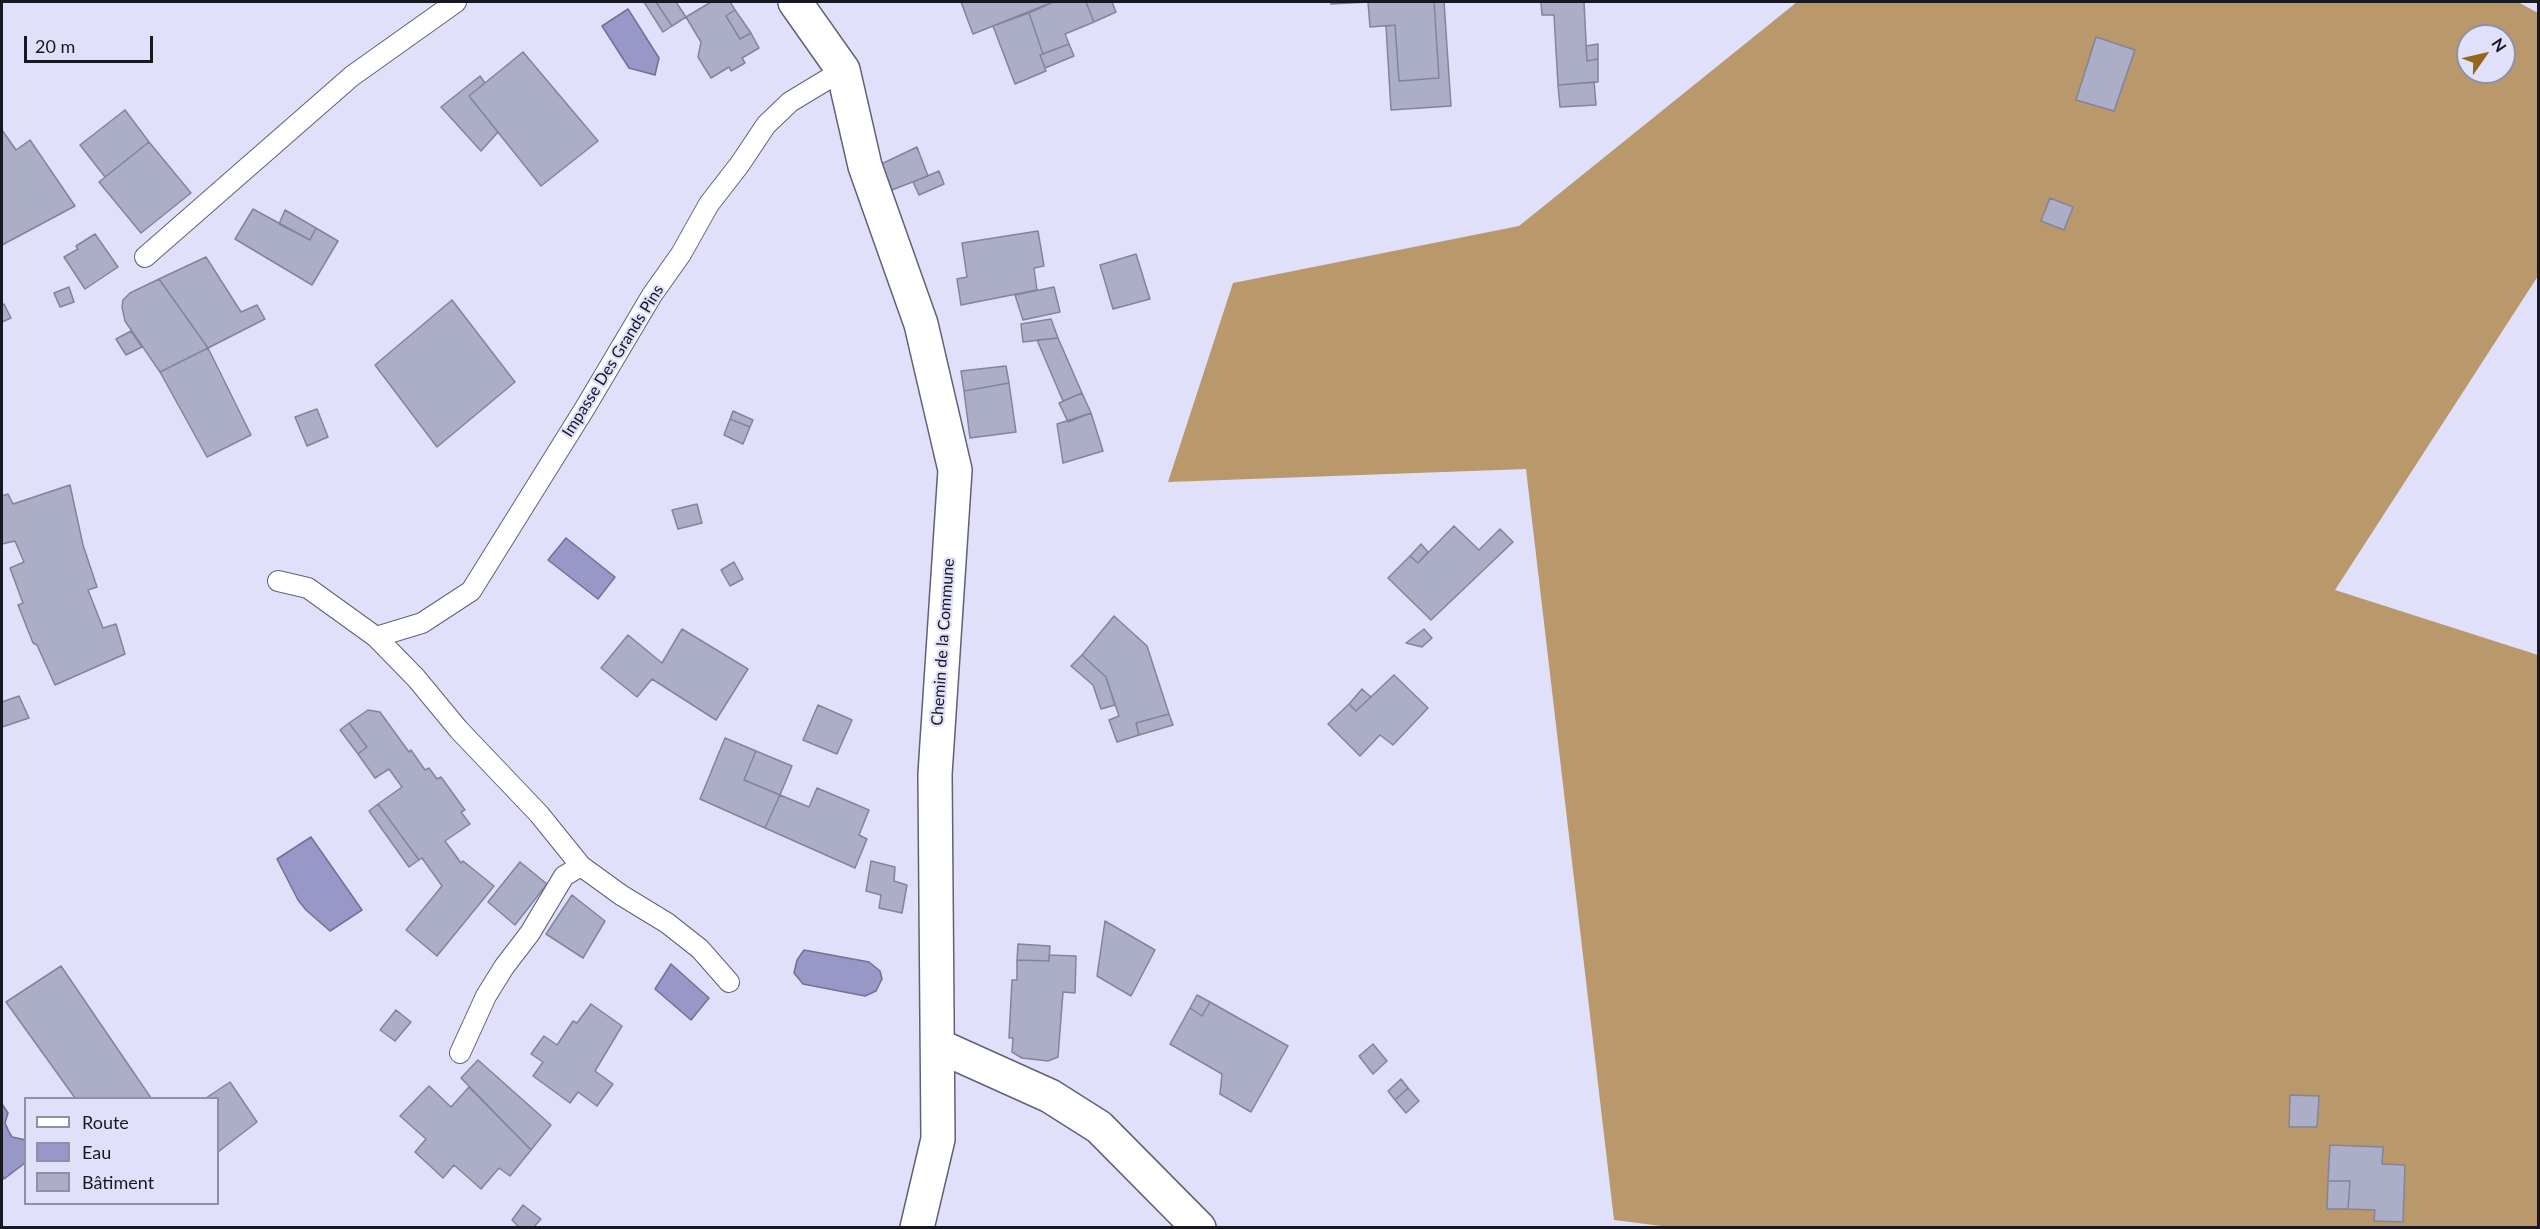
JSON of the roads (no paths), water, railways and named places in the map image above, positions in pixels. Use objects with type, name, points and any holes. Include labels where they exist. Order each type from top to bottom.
[{"type":"street","points":[[795,2],[843,70]]},
{"type":"street","name":"Chemin de la Commune","points":[[843,70],[865,166],[921,324],[955,470],[935,774],[939,1139],[917,1227]]},
{"type":"street","points":[[939,1046],[1050,1096],[1099,1127],[1199,1227]]},
{"type":"lane","points":[[145,257],[352,76],[456,2]]},
{"type":"lane","name":"Impasse Des Grands Pins","points":[[376,638],[422,623],[471,591],[652,295],[681,254],[709,204],[766,125],[790,102],[843,70]]},
{"type":"lane","points":[[278,581],[308,588],[376,638],[416,678],[459,730],[539,814],[581,867],[666,923],[700,949],[729,982]]},
{"type":"lane","points":[[460,1053],[486,996],[504,967],[530,933],[564,876],[581,867]]},
{"type":"water","points":[[628,9],[659,58],[655,75],[629,68],[602,26]]},
{"type":"water","points":[[566,538],[615,577],[598,599],[548,560]]},
{"type":"water","points":[[311,837],[362,910],[330,931],[298,900],[277,859]]},
{"type":"water","points":[[804,950],[869,962],[880,971],[882,979],[876,991],[865,996],[803,984],[794,973],[797,960]]},
{"type":"water","points":[[671,964],[709,998],[691,1020],[655,989]]},
{"type":"water","points":[[2,1104],[8,1113],[5,1123],[12,1137],[24,1140],[24,1164],[4,1179],[2,1175]]}]
